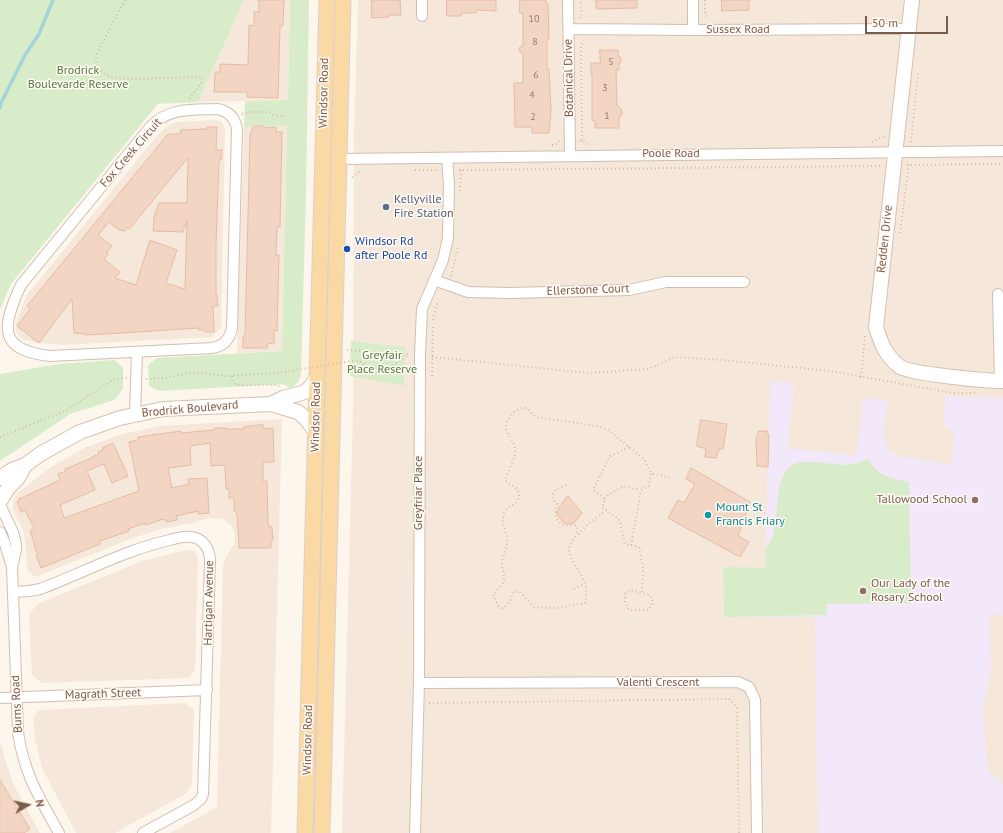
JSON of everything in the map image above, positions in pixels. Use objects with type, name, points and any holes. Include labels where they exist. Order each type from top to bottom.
[{"type":"main road","name":"Windsor Road","points":[[305,833],[327,0]]},
{"type":"main road","name":"Windsor Road","points":[[322,833],[343,0]]},
{"type":"street","points":[[422,0],[422,16]]},
{"type":"street","name":"Botanical Drive","points":[[568,0],[570,155]]},
{"type":"street","points":[[693,0],[693,30]]},
{"type":"street","name":"Redden Drive","points":[[912,0],[876,327],[885,352],[900,368],[921,373],[1002,381]]},
{"type":"street","name":"Sussex Road","points":[[569,29],[908,29]]},
{"type":"street","name":"Fox Creek Circuit","points":[[217,109],[226,112],[233,118],[237,129],[231,333],[225,342],[217,347],[50,356],[38,355],[20,350],[9,344],[3,336],[2,326],[13,299],[21,285],[151,126],[156,121],[168,114],[185,110],[217,109]]},
{"type":"street","name":"Poole Road","points":[[339,159],[570,155],[894,159],[910,152],[1003,151]]},
{"type":"street","name":"Greyfriar Place","points":[[415,833],[419,683],[415,355],[422,309],[444,260],[448,238],[447,158]]},
{"type":"street","name":"Ellerstone Court","points":[[434,280],[468,292],[510,293],[629,290],[666,282],[744,282]]},
{"type":"street","points":[[998,294],[1002,381]]},
{"type":"street","points":[[135,414],[137,352]]},
{"type":"street","name":"Brodrick Boulevard","points":[[271,404],[284,398],[296,396],[306,391],[317,376]]},
{"type":"street","name":"Brodrick Boulevard","points":[[0,478],[80,432],[100,424],[135,414],[163,409],[271,404],[299,412],[316,433]]},
{"type":"street","name":"Brodrick Boulevard","points":[[0,499],[18,478],[25,465]]},
{"type":"street","points":[[0,499],[0,505]]},
{"type":"street","name":"Burns Road","points":[[0,505],[13,532],[16,544],[12,567],[12,592],[18,732],[23,761],[35,791],[59,833]]},
{"type":"street","name":"Burns Road","points":[[0,532],[12,567]]},
{"type":"street","name":"Hartigan Avenue","points":[[12,592],[40,589],[151,545],[185,537],[197,538],[206,545],[210,556],[204,794],[194,805],[143,833]]},
{"type":"street","name":"Valenti Crescent","points":[[419,683],[738,682],[749,687],[755,700],[756,833]]},
{"type":"street","name":"Magrath Street","points":[[0,698],[207,690]]},
{"type":"path","points":[[125,0],[97,53],[96,65],[102,72],[111,77],[129,79],[202,77],[202,82],[188,100],[185,110]]},
{"type":"path","points":[[580,0],[582,17],[579,19],[581,38],[583,41],[581,48],[582,140],[588,145]]},
{"type":"path","points":[[705,0],[705,15],[708,18]]},
{"type":"path","points":[[900,234],[918,70]]},
{"type":"path","points":[[233,118],[248,112],[269,112],[275,116],[285,116]]},
{"type":"path","points":[[865,142],[873,142],[884,136],[888,130]]},
{"type":"path","points":[[547,145],[555,145],[560,140],[563,144],[570,144],[578,143],[582,140]]},
{"type":"path","points":[[409,170],[894,159],[908,165],[1003,164]]},
{"type":"path","points":[[352,177],[363,169]]},
{"type":"path","points":[[460,192],[461,170]]},
{"type":"path","points":[[432,378],[433,319],[438,298],[451,276],[458,244]]},
{"type":"path","points":[[860,377],[865,330]]},
{"type":"path","points":[[347,350],[415,355],[589,373],[648,369],[675,357],[723,360],[830,371],[953,393],[982,393]]},
{"type":"path","points":[[143,379],[161,379],[190,373],[232,376],[266,374],[354,361],[362,362],[371,369],[380,371],[415,355]]},
{"type":"path","points":[[232,376],[233,382],[238,385],[270,384],[278,386]]},
{"type":"path","points":[[0,437],[67,410],[113,380],[129,378]]},
{"type":"path","points":[[606,510],[577,535],[569,547],[569,553],[582,576],[588,595],[585,603],[556,608],[534,607],[519,591],[512,593],[511,601],[508,605],[502,608],[498,606],[493,594],[502,585],[504,580],[502,564],[507,538],[502,524],[506,508],[517,502],[519,497],[519,493],[515,487],[507,484],[505,480],[515,451],[514,445],[506,428],[506,422],[518,408],[526,408],[536,417],[597,426],[608,430],[644,459],[652,472],[672,478]]},
{"type":"path","points":[[605,499],[593,490],[610,456],[630,447]]},
{"type":"path","points":[[642,593],[643,567],[639,547],[625,544],[619,519],[602,508],[608,495],[624,486],[640,490],[649,486],[652,472]]},
{"type":"path","points":[[566,485],[556,489],[552,496],[553,500],[557,504],[555,515],[558,522],[563,525],[576,525],[577,535]]},
{"type":"path","points":[[631,545],[640,490]]},
{"type":"path","points":[[574,589],[584,584]]},
{"type":"path","points":[[631,590],[642,593],[650,595],[653,602],[649,610],[629,610],[624,602],[625,594],[631,590]]},
{"type":"path","points":[[422,704],[729,699],[737,707],[739,833]]},
{"type":"shaded area","points":[[244,0],[290,0],[288,100],[198,102]]},
{"type":"shaded area","points":[[358,0],[1003,0],[1003,833],[342,833],[353,411],[354,135]]},
{"type":"shaded area","points":[[217,120],[223,123],[225,130],[221,328],[212,337],[63,345],[38,343],[19,337],[15,329],[26,296],[159,133],[166,127],[176,122]]},
{"type":"shaded area","points":[[287,126],[282,351],[237,353],[244,127]]},
{"type":"shaded area","name":"Our Lady of the Rosary School","points":[[770,381],[794,383],[788,448],[857,455],[863,398],[888,400],[883,433],[888,450],[902,457],[951,464],[954,433],[945,426],[943,416],[946,396],[1003,398],[1003,614],[989,615],[991,670],[983,709],[987,770],[1003,784],[1003,833],[818,833],[815,617],[724,617],[723,567],[765,568]]},
{"type":"shaded area","points":[[282,419],[271,833],[170,833],[217,807],[223,566],[226,557],[234,544],[235,534],[231,525],[222,519],[209,518],[193,523],[161,529],[133,538],[36,577],[28,571],[24,533],[13,510],[13,501],[16,494],[51,467],[86,447],[123,434],[160,426]]},
{"type":"shaded area","points":[[188,550],[194,551],[198,557],[195,671],[188,678],[41,683],[32,675],[29,615],[37,604],[142,561]]},
{"type":"shaded area","points":[[185,703],[194,710],[192,785],[187,793],[115,833],[76,833],[42,768],[35,740],[33,717],[39,710]]},
{"type":"shaded area","points":[[2,745],[13,783],[40,833],[0,833],[0,746]]},
{"type":"green space","name":"Brodrick Boulevarde Reserve","points":[[0,0],[244,0],[198,102],[158,104],[11,284],[0,309]]},
{"type":"green space","points":[[290,0],[309,0],[301,374],[296,384],[290,388],[283,384],[159,391],[149,386],[148,365],[157,358],[282,351],[287,126],[244,127],[245,101],[288,100]]},
{"type":"green space","name":"Greyfair Place Reserve","points":[[351,341],[405,347],[404,386],[350,376]]},
{"type":"green space","points":[[115,360],[123,368],[123,389],[114,400],[70,414],[0,461],[0,374],[59,364]]},
{"type":"green space","points":[[867,459],[880,473],[909,482],[911,603],[827,604],[827,615],[724,617],[723,567],[765,568],[765,551],[773,537],[776,524],[779,490],[786,471],[793,464],[803,462],[843,465]]},
{"type":"building","points":[[259,0],[284,0],[283,26],[280,26],[278,98],[247,97],[247,92],[214,92],[215,72],[220,72],[220,64],[248,65],[249,25],[254,26],[254,12],[259,12]]},
{"type":"building","points":[[372,0],[400,0],[401,15],[389,15],[389,17],[372,18]]},
{"type":"building","points":[[447,0],[496,0],[496,11],[476,10],[476,13],[461,13],[461,16],[447,16]]},
{"type":"building","points":[[520,0],[546,0],[546,4],[548,4],[549,39],[547,39],[547,69],[549,69],[551,111],[549,133],[532,133],[532,127],[515,127],[514,83],[523,83],[523,54],[520,52],[519,48],[523,45],[523,13],[520,13]]},
{"type":"building","points":[[596,0],[637,0],[637,8],[597,9]]},
{"type":"building","points":[[722,0],[749,0],[749,10],[722,11]]},
{"type":"building","points":[[600,50],[618,50],[618,55],[621,58],[619,70],[616,70],[617,105],[622,110],[622,115],[619,117],[619,128],[595,128],[595,121],[592,120],[591,63],[600,63]]},
{"type":"building","points":[[263,126],[264,128],[276,127],[276,132],[282,132],[280,227],[277,227],[276,255],[279,255],[277,331],[274,330],[274,344],[268,343],[267,348],[243,348],[243,336],[245,336],[250,135],[253,127]]},
{"type":"building","points":[[207,127],[217,127],[216,150],[222,150],[221,160],[219,160],[216,245],[216,295],[218,306],[213,306],[214,332],[205,332],[205,330],[199,330],[199,328],[85,335],[74,333],[72,299],[39,343],[17,326],[30,309],[27,306],[168,134],[180,134],[181,130],[207,129]],"holes":[[[188,158],[187,203],[159,203],[154,217],[153,231],[183,232],[187,220],[185,289],[166,283],[177,250],[150,240],[136,285],[115,278],[120,272],[104,259],[112,246],[98,235],[109,222],[119,230],[125,231],[127,227],[129,229]]]},
{"type":"building","points":[[701,420],[727,424],[723,449],[719,449],[716,458],[705,457],[706,449],[697,446]]},
{"type":"building","points":[[263,425],[263,429],[273,428],[274,462],[263,462],[263,481],[267,481],[268,526],[271,526],[272,528],[273,540],[271,540],[271,548],[239,548],[237,513],[234,511],[234,498],[229,498],[229,489],[226,489],[225,465],[211,466],[210,443],[190,446],[191,465],[168,468],[172,488],[189,484],[188,479],[207,478],[209,513],[198,514],[198,511],[176,516],[177,520],[167,522],[163,519],[146,525],[145,523],[128,529],[129,531],[100,541],[100,544],[41,568],[30,531],[34,528],[25,510],[21,512],[17,502],[19,499],[60,480],[58,474],[66,471],[65,469],[92,458],[99,454],[98,452],[103,450],[102,448],[113,443],[128,476],[112,483],[104,464],[87,471],[95,490],[60,505],[64,518],[139,491],[129,442],[138,440],[138,437],[181,431],[181,433],[214,430],[214,428],[244,429],[244,427]]},
{"type":"building","points":[[759,431],[767,431],[769,436],[768,467],[757,466],[756,439]]},
{"type":"building","name":"Mount St Francis Friary","points":[[691,468],[750,502],[738,536],[749,542],[740,557],[668,518],[678,500],[684,503],[695,484],[686,479]]},
{"type":"building","points":[[568,496],[582,513],[574,523],[569,524],[564,523],[557,513],[560,506]]},
{"type":"building","points":[[0,780],[30,829],[24,833],[0,833]]},
{"type":"waterway","points":[[0,108],[1,103],[25,55],[39,34],[53,0]]},
{"type":"place","name":"Kellyville Fire Station","points":[[386,207]]},
{"type":"place","name":"Windsor Rd after Poole Rd","points":[[347,249]]},
{"type":"place","name":"Tallowood School","points":[[975,500]]},
{"type":"place","name":"Mount St Francis Friary","points":[[708,515]]},
{"type":"place","name":"Our Lady of the Rosary School","points":[[863,591]]}]
